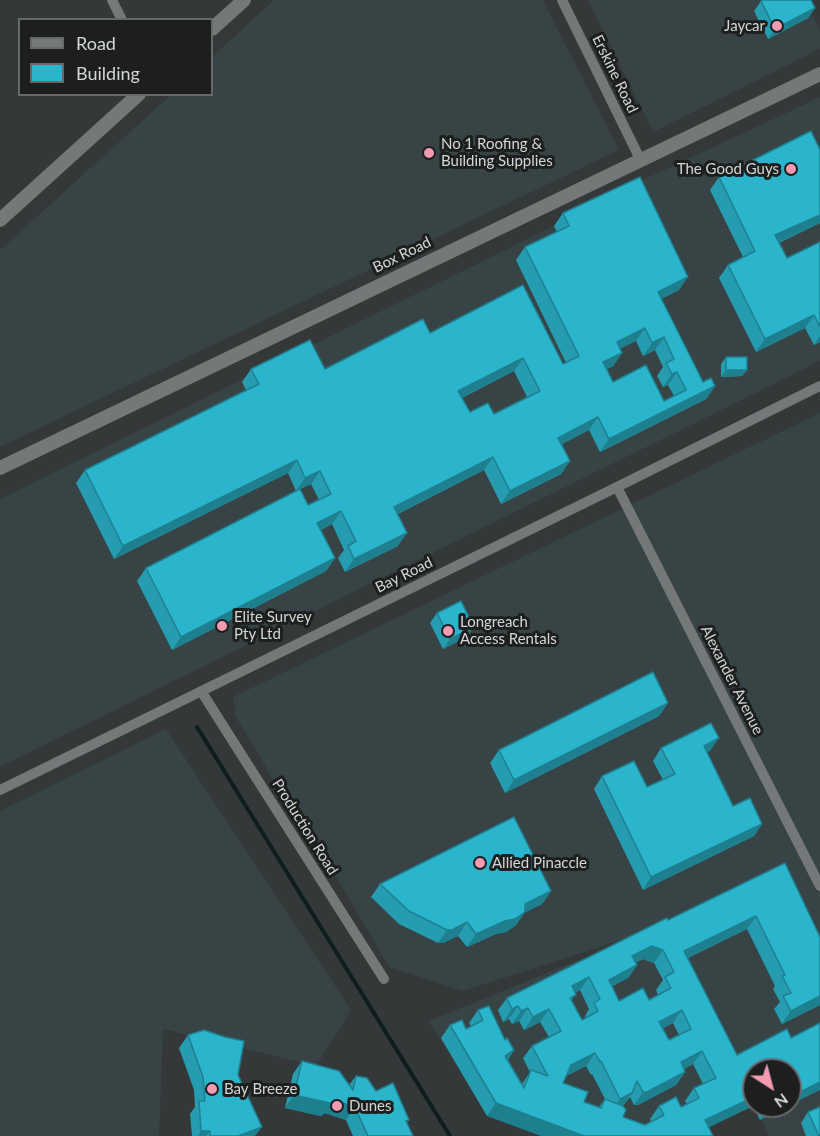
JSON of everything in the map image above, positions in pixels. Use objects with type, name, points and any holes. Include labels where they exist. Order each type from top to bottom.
[{"type":"street","points":[[112,0],[121,18]]},
{"type":"street","points":[[213,28],[244,0]]},
{"type":"street","name":"Erskine Road","points":[[562,0],[641,161]]},
{"type":"street","name":"Box Road","points":[[0,468],[820,74]]},
{"type":"street","points":[[1,217],[137,96]]},
{"type":"street","name":"Bay Road","points":[[0,790],[820,386]]},
{"type":"street","name":"Alexander Avenue","points":[[617,488],[820,886]]},
{"type":"street","name":"Production Road","points":[[201,691],[384,979]]},
{"type":"shaded area","points":[[274,0],[543,0],[619,150],[0,447],[0,250],[170,96],[213,96],[213,56]]},
{"type":"shaded area","points":[[588,0],[805,0],[820,29],[820,49],[653,132]]},
{"type":"shaded area","points":[[820,97],[820,361],[0,767],[0,499],[554,226],[632,185]]},
{"type":"shaded area","points":[[820,413],[820,1136],[769,1136],[761,1118],[802,1118],[802,1058],[742,1058],[742,1104],[679,1136],[548,1136],[487,1116],[429,1021],[650,931],[463,991],[389,967],[298,811],[293,813],[236,717],[233,697]]},
{"type":"shaded area","points":[[166,729],[351,1010],[316,1066],[163,1029],[159,1136],[0,1136],[0,811]]},
{"type":"building","points":[[811,0],[815,8],[775,29],[761,1]]},
{"type":"building","points":[[811,131],[820,150],[820,215],[775,235],[787,258],[820,242],[820,327],[814,315],[765,339],[728,265],[755,251],[719,177]]},
{"type":"building","points":[[640,177],[688,277],[658,292],[703,382],[711,378],[715,386],[609,439],[598,417],[558,438],[570,461],[510,491],[493,457],[394,507],[407,533],[354,559],[348,546],[356,541],[341,511],[317,523],[335,558],[181,637],[146,568],[300,489],[308,505],[331,494],[320,471],[305,478],[297,460],[123,546],[85,470],[259,384],[251,369],[310,340],[325,369],[423,319],[430,333],[523,285],[563,364],[579,356],[525,247],[569,226],[563,213]],"holes":[[[645,328],[652,343],[664,337],[674,359],[666,363],[672,374],[677,372],[686,390],[664,401],[646,365],[613,382],[603,362],[622,353],[617,342]],[[523,358],[540,391],[494,414],[488,403],[470,412],[458,391]]]},
{"type":"building","points":[[726,357],[747,357],[747,370],[726,370]]},
{"type":"building","points":[[461,601],[474,627],[450,639],[437,613]]},
{"type":"building","points":[[653,672],[668,703],[514,780],[499,750]]},
{"type":"building","points":[[711,723],[719,738],[704,746],[733,806],[750,798],[762,824],[651,877],[602,776],[634,761],[647,787],[675,774],[661,748]]},
{"type":"building","name":"Allied Pinaccle","points":[[514,817],[551,891],[525,904],[525,912],[515,919],[476,934],[467,922],[452,930],[447,930],[409,911],[380,884]]},
{"type":"building","points":[[785,863],[820,937],[820,996],[791,1011],[783,996],[791,993],[782,976],[785,975],[756,916],[684,951],[737,1055],[787,1029],[791,1038],[820,1023],[820,1082],[802,1091],[802,1058],[742,1058],[742,1103],[705,1120],[713,1136],[584,1136],[496,1103],[450,1025],[462,1020],[466,1029],[483,1020],[478,1010],[489,1006],[505,1040],[507,1038],[514,1050],[505,1056],[524,1088],[531,1070],[548,1076],[532,1046],[561,1031],[549,1009],[533,1017],[528,1008],[521,1011],[518,1006],[512,1009],[507,998],[667,918],[668,920]],"holes":[[[652,946],[663,950],[674,972],[665,977],[671,988],[649,1000],[643,988],[619,1001],[609,980],[637,965],[632,956]],[[589,977],[600,999],[594,1003],[598,1011],[582,1020],[570,998],[576,995],[572,986]],[[682,1010],[691,1029],[669,1040],[659,1022]],[[702,1051],[716,1078],[694,1088],[699,1098],[681,1107],[676,1097],[659,1106],[664,1115],[645,1125],[623,1117],[626,1110],[623,1106],[605,1099],[601,1108],[584,1102],[588,1092],[563,1083],[571,1065],[595,1053],[620,1099],[632,1093],[637,1081],[643,1092],[647,1092],[685,1072],[681,1062]]]},
{"type":"building","name":"Bay Breeze","points":[[204,1030],[244,1041],[238,1075],[262,1127],[238,1136],[210,1136],[210,1131],[201,1131],[199,1101],[205,1101],[203,1077],[188,1035]]},
{"type":"building","points":[[302,1061],[339,1071],[353,1090],[356,1076],[367,1078],[376,1091],[393,1083],[409,1120],[406,1121],[413,1136],[368,1136],[355,1107],[334,1100],[330,1103],[294,1095]]},
{"type":"building","points":[[820,1107],[820,1136],[819,1136],[808,1112]]},
{"type":"waterway","points":[[197,727],[450,1136]]},
{"type":"place","name":"Jaycar","points":[[777,26]]},
{"type":"place","name":"No 1 Roofing & Building Supplies","points":[[429,153]]},
{"type":"place","name":"The Good Guys","points":[[791,169]]},
{"type":"place","name":"Elite Survey Pty Ltd","points":[[222,626]]},
{"type":"place","name":"Longreach Access Rentals","points":[[448,631]]},
{"type":"place","name":"Allied Pinaccle","points":[[480,863]]},
{"type":"place","name":"Bay Breeze","points":[[212,1089]]},
{"type":"place","name":"Dunes","points":[[337,1106]]}]
